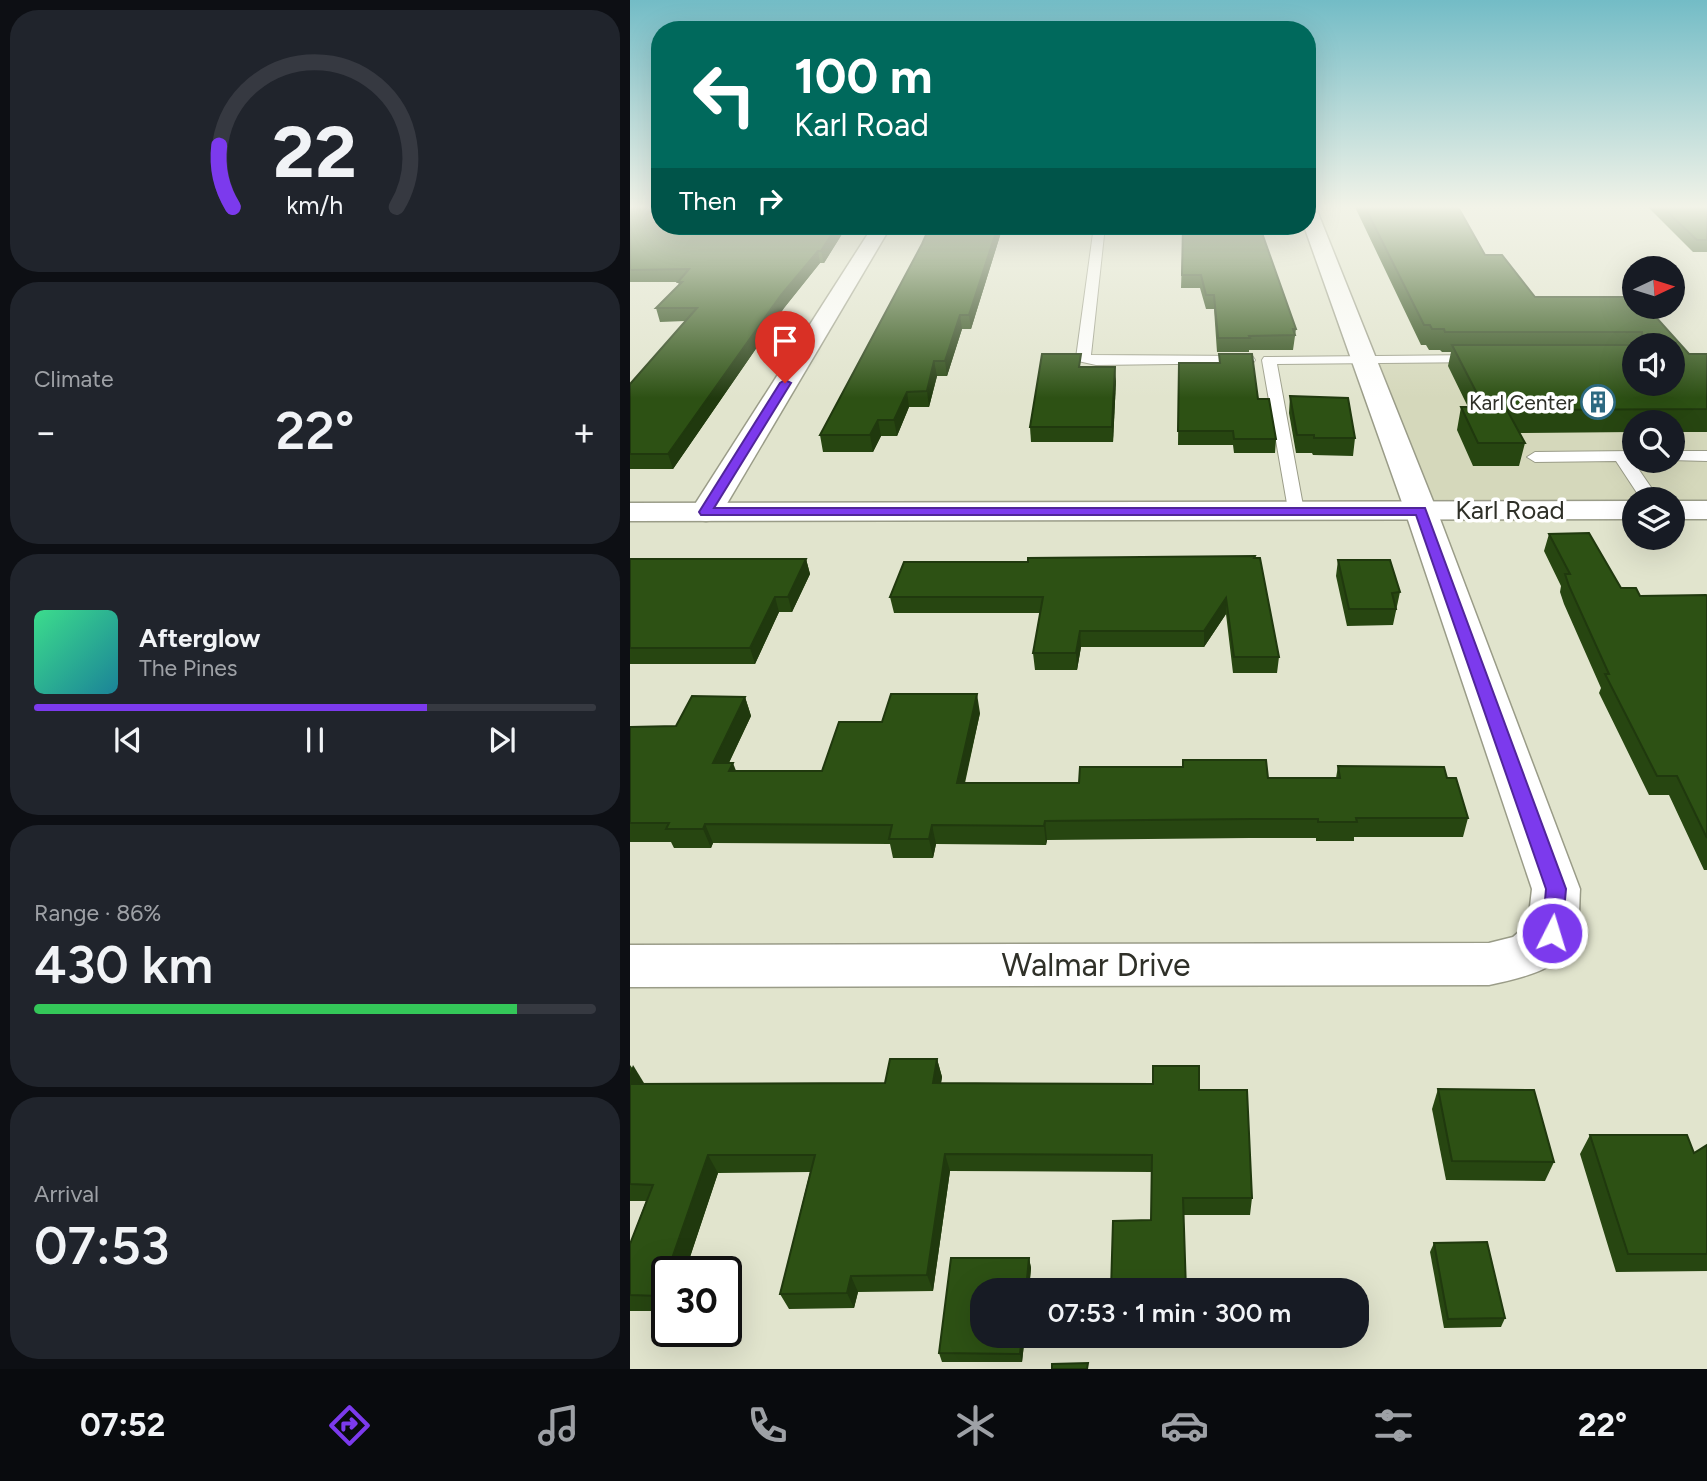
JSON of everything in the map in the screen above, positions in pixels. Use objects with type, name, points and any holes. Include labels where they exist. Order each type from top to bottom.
[{"type":"street","points":[[706,512],[855,271]]},
{"type":"street","points":[[1331,271],[1421,511]]},
{"type":"street","name":"Karl Road","points":[[630,512],[1622,510]]},
{"type":"street","points":[[1685,510],[1707,510]]},
{"type":"street","name":"Walmar Drive","points":[[630,966],[1489,964],[1527,956],[1552,933],[1556,889],[1421,511]]},
{"type":"lane","points":[[1094,271],[1083,358],[1096,361],[1500,359]]},
{"type":"lane","points":[[1269,360],[1295,511]]},
{"type":"lane","points":[[1535,457],[1622,456]]},
{"type":"lane","points":[[1685,456],[1707,456]]},
{"type":"shaded area","points":[[1622,359],[1622,396],[1685,396],[1685,375],[1707,359],[1707,513],[1685,508],[1685,487],[1622,487],[1622,507],[1415,509],[1366,360]]},
{"type":"building","points":[[687,271],[801,271],[781,295],[668,454],[630,454],[630,384],[697,308],[656,308],[682,282],[678,282]]},
{"type":"building","points":[[908,271],[983,271],[969,315],[960,315],[945,361],[934,361],[927,391],[907,392],[894,420],[878,420],[870,435],[820,435]]},
{"type":"building","points":[[1182,271],[1275,271],[1296,329],[1293,329],[1295,335],[1218,338],[1214,295],[1206,295],[1201,275],[1182,275]]},
{"type":"building","points":[[1397,271],[1514,271],[1535,297],[1622,297],[1622,319],[1658,319],[1670,333],[1445,332],[1444,329],[1432,329],[1430,325],[1424,325]]},
{"type":"building","points":[[1452,345],[1622,345],[1622,396],[1685,396],[1685,350],[1689,354],[1707,354],[1707,409],[1507,410],[1525,443],[1478,443],[1461,407],[1484,407]]},
{"type":"building","points":[[1042,354],[1081,354],[1079,367],[1115,367],[1112,427],[1030,427]]},
{"type":"building","points":[[1219,354],[1252,354],[1258,399],[1269,399],[1276,439],[1234,439],[1233,431],[1178,431],[1179,363],[1220,363]]},
{"type":"building","points":[[1290,396],[1348,398],[1355,438],[1314,438],[1314,435],[1297,435]]},
{"type":"building","points":[[1589,533],[1621,588],[1636,588],[1640,596],[1707,596],[1707,838],[1677,776],[1657,776],[1605,674],[1609,674],[1565,574],[1570,574],[1549,534]]},
{"type":"building","points":[[1255,556],[1254,558],[1260,558],[1279,657],[1234,657],[1226,598],[1204,631],[1080,631],[1076,653],[1033,653],[1043,597],[890,597],[904,562],[1028,562],[1028,558]]},
{"type":"building","points":[[630,559],[806,559],[788,597],[775,597],[750,648],[630,648]]},
{"type":"building","points":[[1338,560],[1390,560],[1400,592],[1392,593],[1396,609],[1349,609]]},
{"type":"building","points":[[891,694],[977,694],[957,783],[1079,783],[1080,767],[1183,767],[1183,760],[1266,760],[1268,778],[1340,778],[1338,766],[1444,767],[1447,778],[1456,778],[1468,818],[1356,818],[1357,822],[1250,819],[1045,821],[1044,826],[932,825],[929,839],[889,839],[892,825],[705,824],[703,829],[666,829],[669,823],[630,823],[630,727],[676,726],[692,696],[745,697],[713,763],[733,763],[729,771],[822,771],[839,722],[882,722]]},
{"type":"building","points":[[890,1059],[937,1059],[933,1083],[1153,1084],[1153,1066],[1199,1066],[1199,1090],[1247,1090],[1252,1198],[1183,1198],[1186,1278],[1111,1278],[1113,1221],[1151,1220],[1152,1155],[945,1154],[927,1275],[851,1276],[847,1293],[780,1294],[815,1155],[708,1155],[673,1256],[651,1256],[651,1296],[630,1295],[630,1244],[653,1185],[630,1184],[630,1084],[885,1083]]},
{"type":"building","points":[[1438,1089],[1534,1090],[1554,1162],[1452,1161]]},
{"type":"building","points":[[1590,1135],[1687,1135],[1694,1153],[1707,1145],[1707,1254],[1628,1254]]},
{"type":"building","points":[[1487,1242],[1505,1318],[1448,1319],[1434,1243]]},
{"type":"building","points":[[951,1258],[1029,1258],[1027,1278],[970,1278],[970,1348],[1021,1348],[1020,1354],[939,1353]]},
{"type":"building","points":[[1088,1363],[1087,1369],[1052,1369],[1052,1364]]},
{"type":"place","name":"Karl Center","points":[[1598,402]]},
{"type":"route","points":[[785,383],[706,512],[1421,511],[1556,889],[1552,933]]}]
